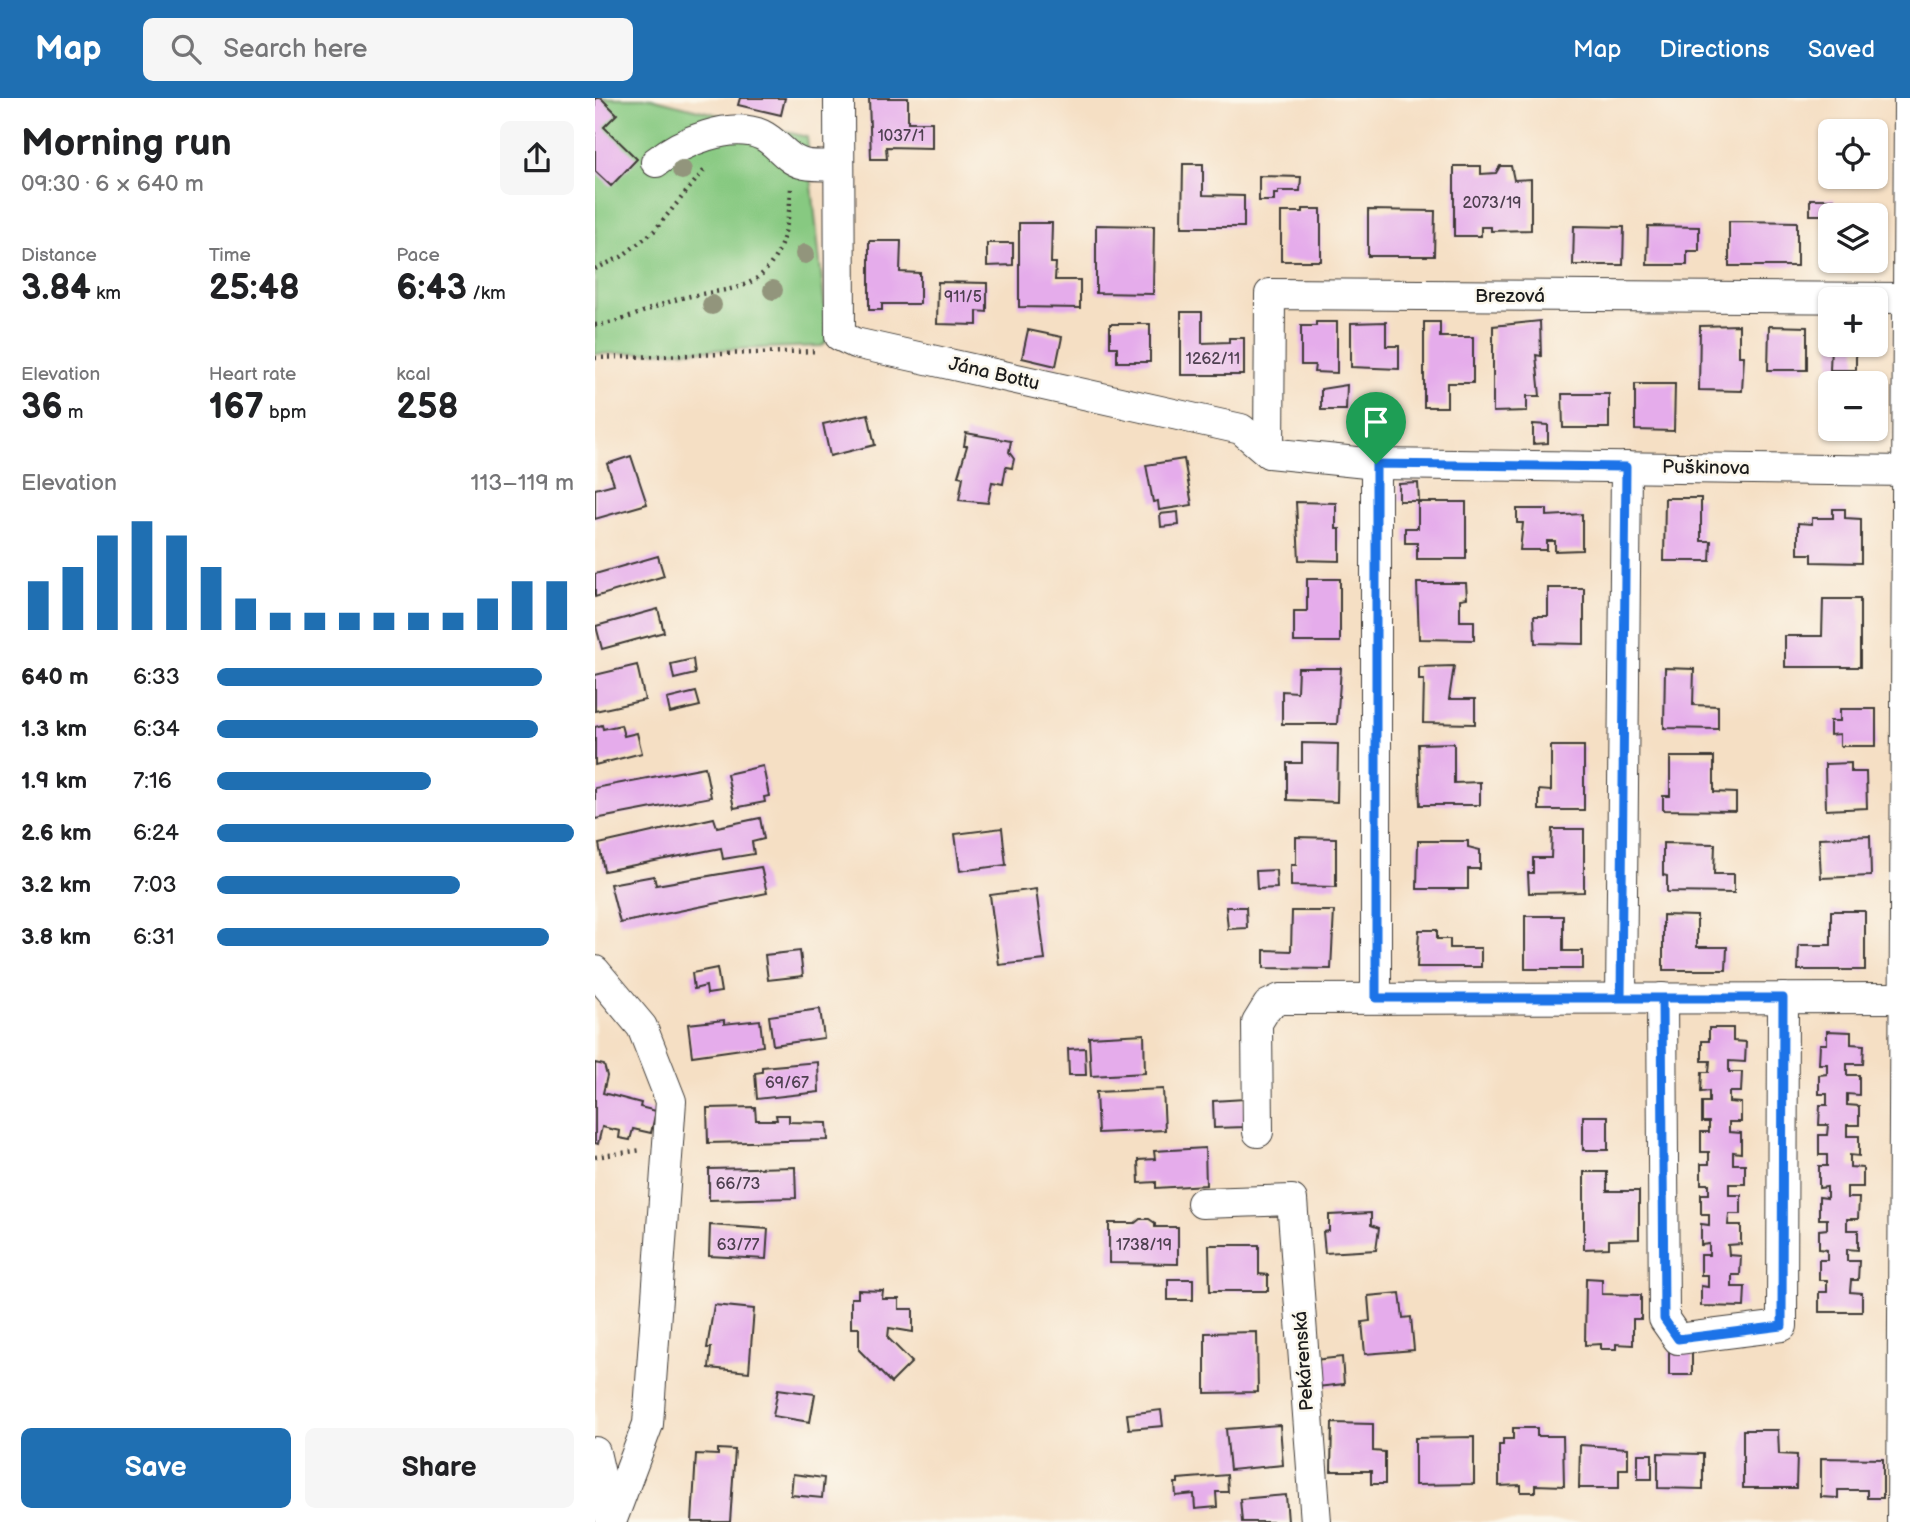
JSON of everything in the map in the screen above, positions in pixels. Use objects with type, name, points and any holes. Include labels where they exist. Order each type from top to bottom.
[{"type":"street","points":[[839,98],[840,336]]},
{"type":"street","points":[[1902,1522],[1907,998],[1909,98]]},
{"type":"street","points":[[656,162],[673,148],[720,133],[741,131],[759,134],[776,142],[800,163],[838,165]]},
{"type":"street","name":"Brezová","points":[[1269,453],[1270,295],[1908,298]]},
{"type":"street","name":"Jána Bottu","points":[[840,336],[855,343],[1241,429],[1269,453]]},
{"type":"street","points":[[1269,453],[1376,464],[1376,998]]},
{"type":"street","name":"Puškinova","points":[[1376,464],[1909,471]]},
{"type":"street","points":[[1621,998],[1626,467]]},
{"type":"street","points":[[595,971],[642,1027],[671,1101],[648,1424],[611,1522]]},
{"type":"street","points":[[1662,998],[1664,1319],[1678,1339],[1782,1326],[1783,998]]},
{"type":"street","points":[[1258,1132],[1257,1023],[1260,1014],[1280,999],[1907,998]]},
{"type":"street","name":"Pekárenská","points":[[1202,1203],[1292,1200],[1316,1522]]},
{"type":"street","points":[[595,1452],[599,1484],[611,1522]]},
{"type":"path","points":[[595,269],[621,257],[654,231],[694,178],[711,165]]},
{"type":"path","points":[[595,325],[649,311],[669,301],[754,281],[769,270],[779,250],[785,231],[791,184]]},
{"type":"path","points":[[595,358],[820,351],[834,344],[840,336]]},
{"type":"path","points":[[595,1157],[630,1150],[667,1150]]},
{"type":"green space","points":[[595,98],[651,98],[807,137],[828,340],[822,346],[595,354]]},
{"type":"building","points":[[595,98],[601,98],[617,114],[604,127],[637,159],[611,186],[595,171]]},
{"type":"building","points":[[740,98],[785,98],[781,115],[738,105]]},
{"type":"building","points":[[869,98],[908,98],[908,122],[932,122],[932,148],[886,147],[887,159],[871,159]]},
{"type":"building","points":[[1183,164],[1203,164],[1203,195],[1244,196],[1244,227],[1182,227]]},
{"type":"building","points":[[1454,166],[1481,166],[1481,174],[1496,173],[1500,166],[1511,166],[1514,180],[1531,179],[1531,230],[1491,231],[1491,227],[1481,227],[1481,236],[1454,236]]},
{"type":"building","points":[[1259,176],[1301,177],[1300,191],[1278,191],[1278,194],[1274,194],[1274,201],[1259,201]]},
{"type":"building","points":[[1810,199],[1834,199],[1834,203],[1818,203],[1818,215],[1810,215]]},
{"type":"building","points":[[1303,209],[1321,209],[1321,261],[1281,261],[1281,212],[1303,212]]},
{"type":"building","points":[[1368,210],[1435,211],[1434,256],[1368,256]]},
{"type":"building","points":[[1729,221],[1797,222],[1797,266],[1729,266]]},
{"type":"building","points":[[1019,223],[1052,223],[1051,263],[1056,263],[1055,280],[1080,280],[1080,308],[1019,307]]},
{"type":"building","points":[[1096,225],[1154,226],[1153,294],[1096,293]]},
{"type":"building","points":[[1574,226],[1624,227],[1623,265],[1573,265]]},
{"type":"building","points":[[1648,226],[1699,227],[1699,251],[1687,251],[1687,265],[1647,265]]},
{"type":"building","points":[[869,241],[901,241],[900,272],[920,273],[920,304],[882,304],[882,310],[869,310]]},
{"type":"building","points":[[987,243],[1013,243],[1013,265],[987,266]]},
{"type":"building","points":[[938,282],[987,283],[987,312],[977,311],[977,325],[937,324]]},
{"type":"building","points":[[1181,312],[1202,312],[1202,343],[1229,342],[1229,338],[1244,338],[1244,375],[1181,375]]},
{"type":"building","points":[[1540,321],[1541,356],[1536,355],[1540,396],[1527,396],[1527,411],[1493,412],[1493,326]]},
{"type":"building","points":[[1316,322],[1337,322],[1337,373],[1314,372],[1315,365],[1301,365],[1301,326],[1316,326]]},
{"type":"building","points":[[1386,322],[1386,346],[1399,346],[1399,369],[1351,367],[1351,323]]},
{"type":"building","points":[[1424,322],[1440,322],[1440,337],[1473,337],[1473,383],[1447,383],[1447,407],[1424,407]]},
{"type":"building","points":[[1110,324],[1150,324],[1150,362],[1117,362],[1117,347],[1110,347]]},
{"type":"building","points":[[1739,325],[1739,356],[1744,356],[1742,391],[1699,390],[1700,326]]},
{"type":"building","points":[[1769,326],[1807,327],[1807,370],[1768,370]]},
{"type":"building","points":[[1028,330],[1062,337],[1056,366],[1022,358]]},
{"type":"building","points":[[1831,357],[1856,357],[1856,370],[1830,370]]},
{"type":"building","points":[[1635,384],[1675,384],[1674,431],[1635,430]]},
{"type":"building","points":[[1347,385],[1346,410],[1321,410],[1321,389]]},
{"type":"building","points":[[1562,394],[1609,394],[1609,428],[1563,428]]},
{"type":"building","points":[[868,414],[875,445],[830,456],[823,424]]},
{"type":"building","points":[[1533,424],[1548,425],[1548,443],[1533,444]]},
{"type":"building","points":[[966,433],[1011,441],[1009,452],[1014,459],[1012,468],[1006,467],[1003,484],[992,482],[988,503],[959,500],[963,477],[958,476],[967,446],[964,446]]},
{"type":"building","points":[[631,456],[647,504],[595,519],[595,489],[614,484],[607,464]]},
{"type":"building","points":[[1184,459],[1192,505],[1159,510],[1158,501],[1153,502],[1146,465]]},
{"type":"building","points":[[1418,483],[1419,501],[1399,501],[1399,484]]},
{"type":"building","points":[[1665,498],[1701,498],[1701,541],[1711,541],[1710,561],[1664,561]]},
{"type":"building","points":[[1296,502],[1336,503],[1336,529],[1340,529],[1340,561],[1299,560]]},
{"type":"building","points":[[1418,502],[1466,502],[1466,559],[1417,559],[1417,543],[1405,543],[1405,528],[1418,528]]},
{"type":"building","points":[[1517,509],[1547,509],[1547,516],[1582,514],[1582,550],[1555,551],[1555,541],[1547,541],[1547,550],[1520,550],[1523,523],[1517,523]]},
{"type":"building","points":[[1833,509],[1845,509],[1845,518],[1861,519],[1861,563],[1812,562],[1812,554],[1798,554],[1798,523],[1812,524],[1812,518],[1833,518]]},
{"type":"building","points":[[1178,512],[1179,525],[1161,527],[1160,514]]},
{"type":"building","points":[[658,556],[664,576],[595,597],[595,574]]},
{"type":"building","points":[[1307,579],[1340,579],[1340,642],[1294,642],[1294,611],[1307,611]]},
{"type":"building","points":[[1417,583],[1466,583],[1467,598],[1460,599],[1460,621],[1474,621],[1474,640],[1419,639]]},
{"type":"building","points":[[1548,588],[1584,588],[1584,644],[1535,643],[1534,616],[1548,616]]},
{"type":"building","points":[[1823,599],[1860,599],[1860,667],[1785,667],[1785,636],[1822,636]]},
{"type":"building","points":[[658,609],[664,632],[602,649],[596,626]]},
{"type":"building","points":[[693,659],[695,674],[674,679],[671,664]]},
{"type":"building","points":[[637,665],[645,700],[595,711],[595,675]]},
{"type":"building","points":[[1454,666],[1449,699],[1475,699],[1475,724],[1423,723],[1424,680],[1419,680],[1419,667]]},
{"type":"building","points":[[1298,668],[1341,668],[1337,724],[1282,724],[1282,691],[1297,692]]},
{"type":"building","points":[[1665,668],[1694,669],[1693,705],[1718,706],[1718,729],[1664,728]]},
{"type":"building","points":[[696,692],[700,706],[670,713],[667,699]]},
{"type":"building","points":[[1840,709],[1876,709],[1876,746],[1840,746],[1840,734],[1830,735],[1830,721],[1840,721]]},
{"type":"building","points":[[602,725],[603,729],[621,725],[624,736],[637,733],[642,753],[595,765],[595,727]]},
{"type":"building","points":[[1302,743],[1338,744],[1337,802],[1287,800],[1287,763],[1302,763]]},
{"type":"building","points":[[1454,743],[1454,783],[1480,782],[1480,805],[1420,805],[1418,744]]},
{"type":"building","points":[[1551,746],[1584,746],[1584,810],[1539,810],[1539,790],[1551,791]]},
{"type":"building","points":[[1670,757],[1714,757],[1714,792],[1736,793],[1736,811],[1663,810],[1663,796],[1670,796]]},
{"type":"building","points":[[1851,763],[1851,772],[1866,772],[1867,808],[1826,810],[1825,764]]},
{"type":"building","points":[[763,766],[769,796],[764,797],[765,802],[734,808],[727,774]]},
{"type":"building","points":[[705,767],[711,797],[595,819],[595,788]]},
{"type":"building","points":[[714,818],[717,827],[760,818],[764,839],[752,842],[754,854],[723,859],[721,848],[604,871],[599,844]]},
{"type":"building","points":[[1002,828],[1006,865],[960,871],[955,834]]},
{"type":"building","points":[[1552,829],[1584,829],[1584,892],[1529,893],[1528,873],[1533,873],[1533,858],[1551,858]]},
{"type":"building","points":[[1870,836],[1871,876],[1821,878],[1819,838]]},
{"type":"building","points":[[1296,837],[1336,838],[1336,887],[1291,886],[1291,865],[1296,865]]},
{"type":"building","points":[[1418,841],[1468,841],[1468,847],[1480,850],[1480,869],[1468,869],[1468,889],[1417,889]]},
{"type":"building","points":[[1663,843],[1715,844],[1714,874],[1734,874],[1734,893],[1667,892],[1667,876],[1663,875]]},
{"type":"building","points":[[761,867],[767,893],[620,923],[610,884],[654,876],[656,885]]},
{"type":"building","points":[[1276,870],[1277,888],[1257,889],[1256,871]]},
{"type":"building","points":[[1036,889],[1045,960],[999,965],[990,895]]},
{"type":"building","points":[[1226,907],[1246,907],[1247,928],[1228,929]]},
{"type":"building","points":[[1292,911],[1334,911],[1331,969],[1264,968],[1264,950],[1291,951]]},
{"type":"building","points":[[1831,911],[1865,911],[1865,970],[1798,970],[1799,945],[1831,945]]},
{"type":"building","points":[[1663,915],[1697,916],[1697,947],[1727,947],[1726,970],[1663,970]]},
{"type":"building","points":[[1525,916],[1563,916],[1563,951],[1583,951],[1583,969],[1525,969]]},
{"type":"building","points":[[1419,930],[1437,930],[1437,939],[1450,939],[1450,948],[1481,948],[1481,967],[1417,967]]},
{"type":"building","points":[[800,951],[803,976],[768,980],[765,955]]},
{"type":"building","points":[[717,968],[721,992],[707,994],[706,986],[694,989],[692,973]]},
{"type":"building","points":[[820,1009],[824,1038],[773,1045],[769,1016]]},
{"type":"building","points":[[724,1020],[724,1024],[760,1020],[763,1046],[692,1056],[688,1024]]},
{"type":"building","points":[[1709,1028],[1733,1028],[1733,1041],[1746,1042],[1745,1062],[1729,1061],[1729,1072],[1742,1072],[1741,1092],[1729,1092],[1729,1102],[1741,1103],[1741,1122],[1729,1122],[1729,1132],[1741,1133],[1741,1153],[1733,1152],[1733,1164],[1745,1164],[1745,1184],[1729,1184],[1729,1195],[1741,1195],[1741,1214],[1729,1214],[1728,1225],[1741,1225],[1741,1244],[1728,1245],[1729,1255],[1741,1256],[1740,1275],[1732,1275],[1732,1287],[1745,1287],[1744,1307],[1701,1306],[1701,1286],[1708,1287],[1708,1275],[1701,1275],[1701,1255],[1709,1255],[1709,1244],[1701,1245],[1701,1224],[1709,1225],[1709,1214],[1701,1214],[1701,1194],[1709,1194],[1709,1184],[1701,1184],[1701,1164],[1709,1164],[1709,1152],[1701,1152],[1701,1132],[1709,1132],[1709,1122],[1702,1122],[1702,1102],[1709,1102],[1709,1091],[1701,1092],[1702,1072],[1709,1072],[1710,1061],[1702,1061],[1702,1041],[1709,1041]]},
{"type":"building","points":[[1827,1031],[1851,1032],[1851,1044],[1864,1045],[1863,1064],[1847,1064],[1847,1075],[1859,1075],[1859,1095],[1847,1094],[1847,1105],[1859,1106],[1859,1125],[1847,1125],[1847,1136],[1859,1136],[1859,1156],[1850,1155],[1850,1167],[1863,1168],[1863,1187],[1847,1187],[1847,1198],[1859,1198],[1858,1219],[1847,1219],[1847,1230],[1858,1230],[1858,1250],[1847,1249],[1847,1261],[1859,1261],[1858,1280],[1851,1280],[1850,1292],[1862,1293],[1862,1312],[1819,1312],[1819,1292],[1827,1292],[1827,1280],[1819,1280],[1819,1260],[1827,1260],[1827,1250],[1819,1249],[1819,1230],[1827,1229],[1827,1219],[1819,1219],[1819,1197],[1827,1198],[1827,1187],[1819,1188],[1819,1166],[1827,1166],[1827,1155],[1819,1155],[1819,1135],[1827,1135],[1828,1125],[1819,1125],[1820,1105],[1827,1105],[1827,1094],[1819,1094],[1819,1075],[1827,1074],[1827,1064],[1819,1064],[1820,1044],[1827,1044]]},
{"type":"building","points":[[1144,1034],[1145,1073],[1091,1076],[1089,1037]]},
{"type":"building","points":[[1085,1048],[1086,1075],[1069,1075],[1068,1049]]},
{"type":"building","points":[[818,1062],[819,1092],[757,1099],[755,1073],[762,1072],[762,1067]]},
{"type":"building","points":[[595,1063],[604,1065],[607,1076],[603,1093],[641,1103],[640,1107],[656,1111],[651,1133],[633,1129],[630,1140],[619,1138],[620,1131],[602,1127],[598,1144],[595,1143]]},
{"type":"building","points":[[1163,1089],[1165,1130],[1098,1133],[1096,1092]]},
{"type":"building","points":[[1245,1099],[1246,1127],[1214,1128],[1213,1101]]},
{"type":"building","points":[[755,1107],[756,1120],[777,1120],[776,1115],[789,1115],[789,1122],[827,1123],[828,1140],[708,1143],[707,1108]]},
{"type":"building","points":[[1583,1116],[1608,1116],[1608,1150],[1583,1150]]},
{"type":"building","points":[[1205,1148],[1206,1185],[1156,1188],[1156,1182],[1139,1183],[1138,1160],[1155,1159],[1154,1151]]},
{"type":"building","points":[[795,1167],[796,1198],[709,1200],[709,1169]]},
{"type":"building","points":[[1584,1172],[1607,1172],[1607,1191],[1639,1191],[1639,1239],[1609,1240],[1609,1248],[1584,1249]]},
{"type":"building","points":[[1371,1213],[1371,1225],[1379,1228],[1376,1250],[1325,1253],[1323,1232],[1329,1231],[1329,1215]]},
{"type":"building","points":[[1140,1219],[1149,1219],[1155,1223],[1155,1227],[1178,1227],[1178,1264],[1109,1263],[1109,1223],[1135,1223]]},
{"type":"building","points":[[710,1225],[768,1229],[766,1259],[709,1256]]},
{"type":"building","points":[[1209,1245],[1259,1245],[1259,1274],[1268,1275],[1268,1291],[1210,1291]]},
{"type":"building","points":[[1586,1278],[1602,1279],[1602,1294],[1641,1295],[1641,1319],[1633,1319],[1633,1345],[1616,1344],[1616,1349],[1601,1349],[1601,1344],[1585,1345]]},
{"type":"building","points":[[1168,1279],[1193,1279],[1193,1300],[1168,1300]]},
{"type":"building","points":[[858,1290],[883,1291],[882,1299],[899,1299],[899,1309],[913,1309],[913,1332],[889,1328],[888,1338],[912,1362],[891,1383],[859,1350],[859,1328],[851,1328],[851,1298],[858,1298]]},
{"type":"building","points":[[1400,1293],[1403,1318],[1411,1317],[1414,1350],[1365,1354],[1362,1322],[1370,1321],[1368,1296]]},
{"type":"building","points":[[714,1305],[754,1309],[749,1372],[709,1368],[711,1348],[707,1348]]},
{"type":"building","points":[[1257,1332],[1258,1392],[1205,1393],[1205,1333]]},
{"type":"building","points":[[1692,1351],[1692,1375],[1669,1375],[1669,1352]]},
{"type":"building","points":[[1342,1357],[1344,1384],[1317,1387],[1314,1360]]},
{"type":"building","points":[[778,1389],[815,1394],[810,1422],[773,1416]]},
{"type":"building","points":[[1161,1410],[1163,1426],[1129,1429],[1127,1414]]},
{"type":"building","points":[[1332,1423],[1373,1424],[1373,1451],[1385,1452],[1385,1484],[1371,1484],[1371,1471],[1331,1471]]},
{"type":"building","points":[[1280,1425],[1283,1465],[1230,1470],[1226,1429]]},
{"type":"building","points":[[1513,1428],[1537,1428],[1537,1436],[1563,1436],[1564,1486],[1535,1485],[1535,1492],[1521,1492],[1521,1485],[1499,1486],[1499,1445],[1503,1445],[1503,1439],[1513,1439]]},
{"type":"building","points":[[1743,1430],[1778,1430],[1779,1454],[1797,1455],[1796,1488],[1743,1488]]},
{"type":"building","points":[[1474,1437],[1474,1484],[1415,1485],[1415,1438]]},
{"type":"building","points":[[1580,1445],[1628,1448],[1628,1469],[1619,1469],[1619,1488],[1579,1488]]},
{"type":"building","points":[[718,1449],[735,1450],[730,1522],[692,1522],[696,1454],[718,1455]]},
{"type":"building","points":[[1658,1453],[1703,1454],[1703,1489],[1658,1488]]},
{"type":"building","points":[[1638,1454],[1652,1454],[1652,1479],[1638,1479]]},
{"type":"building","points":[[1821,1458],[1883,1459],[1883,1498],[1867,1498],[1867,1490],[1838,1490],[1838,1498],[1821,1497]]},
{"type":"building","points":[[793,1474],[824,1478],[822,1498],[791,1495]]},
{"type":"building","points":[[1227,1475],[1228,1492],[1216,1492],[1217,1507],[1195,1509],[1194,1494],[1176,1496],[1175,1483],[1178,1483],[1178,1479]]},
{"type":"building","points":[[1286,1495],[1288,1522],[1242,1522],[1240,1499]]},
{"type":"route","points":[[1376,464],[1376,998],[1458,998],[1539,998],[1621,998],[1662,998],[1664,1319],[1678,1339],[1782,1326],[1783,998],[1723,998],[1662,998],[1621,998],[1626,467],[1376,464]]}]
